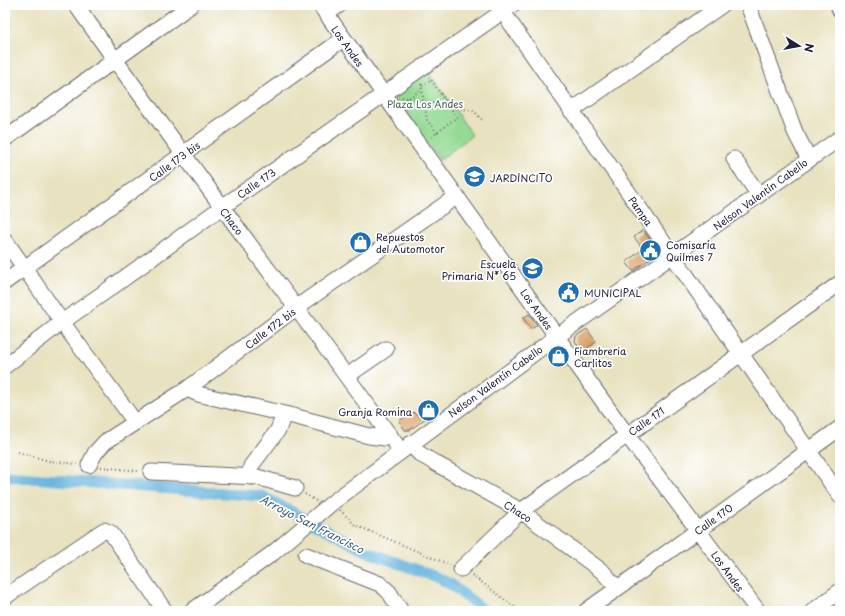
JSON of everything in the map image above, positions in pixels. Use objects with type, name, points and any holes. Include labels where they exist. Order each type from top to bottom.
[{"type":"street","name":"Chaco","points":[[76,5],[390,436],[405,447],[521,511],[603,572],[617,588]]},
{"type":"street","points":[[5,139],[191,5]]},
{"type":"street","points":[[323,9],[339,5]]},
{"type":"street","points":[[571,110],[722,5]]},
{"type":"street","points":[[748,5],[795,132],[809,159]]},
{"type":"street","points":[[838,5],[840,10]]},
{"type":"street","name":"Pampa","points":[[504,7],[571,110],[807,451],[840,496]]},
{"type":"street","name":"Calle 173","points":[[5,366],[62,322],[222,207],[394,93],[504,7]]},
{"type":"street","name":"Los Andes","points":[[323,9],[344,39],[394,93],[426,138],[457,196],[556,337],[758,611]]},
{"type":"street","name":"Calle 173 bis","points":[[5,282],[344,39]]},
{"type":"street","name":"Nelson Valentín Cabello","points":[[192,611],[260,562],[294,535],[325,505],[556,337],[840,138]]},
{"type":"street","points":[[734,158],[759,195]]},
{"type":"street","name":"Calle 172 bis","points":[[89,465],[105,442],[187,389],[297,307],[457,196]]},
{"type":"street","points":[[5,240],[62,322],[135,422]]},
{"type":"street","name":"Calle 171","points":[[461,569],[521,511],[840,283]]},
{"type":"street","points":[[347,376],[386,349]]},
{"type":"street","points":[[187,389],[198,394],[369,436],[385,438],[390,436]]},
{"type":"street","points":[[250,477],[251,466],[278,430],[284,414]]},
{"type":"street","name":"Calle 170","points":[[586,611],[840,428]]},
{"type":"street","points":[[150,472],[250,477],[295,488]]},
{"type":"street","points":[[5,597],[101,531],[111,533],[165,611]]},
{"type":"street","points":[[306,555],[380,584],[389,592],[400,611]]},
{"type":"street","points":[[813,611],[840,591]]},
{"type":"path","points":[[424,77],[427,75],[457,117],[437,133],[426,138]]},
{"type":"path","points":[[420,80],[427,120],[437,133]]},
{"type":"path","points":[[409,98],[431,80]]},
{"type":"path","points":[[394,93],[424,102],[474,112],[482,120]]},
{"type":"path","points":[[394,93],[406,103]]},
{"type":"path","points":[[295,488],[325,505],[355,525],[461,569],[520,611]]},
{"type":"green space","name":"Plaza Los Andes","points":[[428,70],[472,135],[440,160],[392,95]]},
{"type":"building","name":"Comisaría Quilmes 7","points":[[643,230],[659,252],[633,271],[626,262],[643,249],[634,237]]},
{"type":"building","name":"Repuestos del Automotor","points":[[363,235],[367,242],[359,248],[354,241]]},
{"type":"building","points":[[529,314],[537,325],[531,329],[523,318]]},
{"type":"building","points":[[587,329],[596,342],[582,352],[575,341],[576,336]]},
{"type":"building","points":[[555,349],[565,363],[560,367],[550,353]]},
{"type":"building","points":[[429,406],[434,412],[410,430],[405,430],[399,421],[413,412],[416,415]]},
{"type":"waterway","name":"Arroyo San Francisco","points":[[5,476],[262,496],[368,552],[436,577],[450,584],[485,611]]},
{"type":"place","name":"JARDINCITO","points":[[474,177]]},
{"type":"place","name":"Repuestos del Automotor","points":[[361,242]]},
{"type":"place","name":"Comisaría Quilmes 7","points":[[650,250]]},
{"type":"place","name":"Escuela Primaria N* 65","points":[[532,269]]},
{"type":"place","name":"MUNICIPAL","points":[[569,292]]},
{"type":"place","name":"Fiambreria Carlitos","points":[[559,356]]},
{"type":"place","name":"Granja Romina","points":[[428,411]]}]
